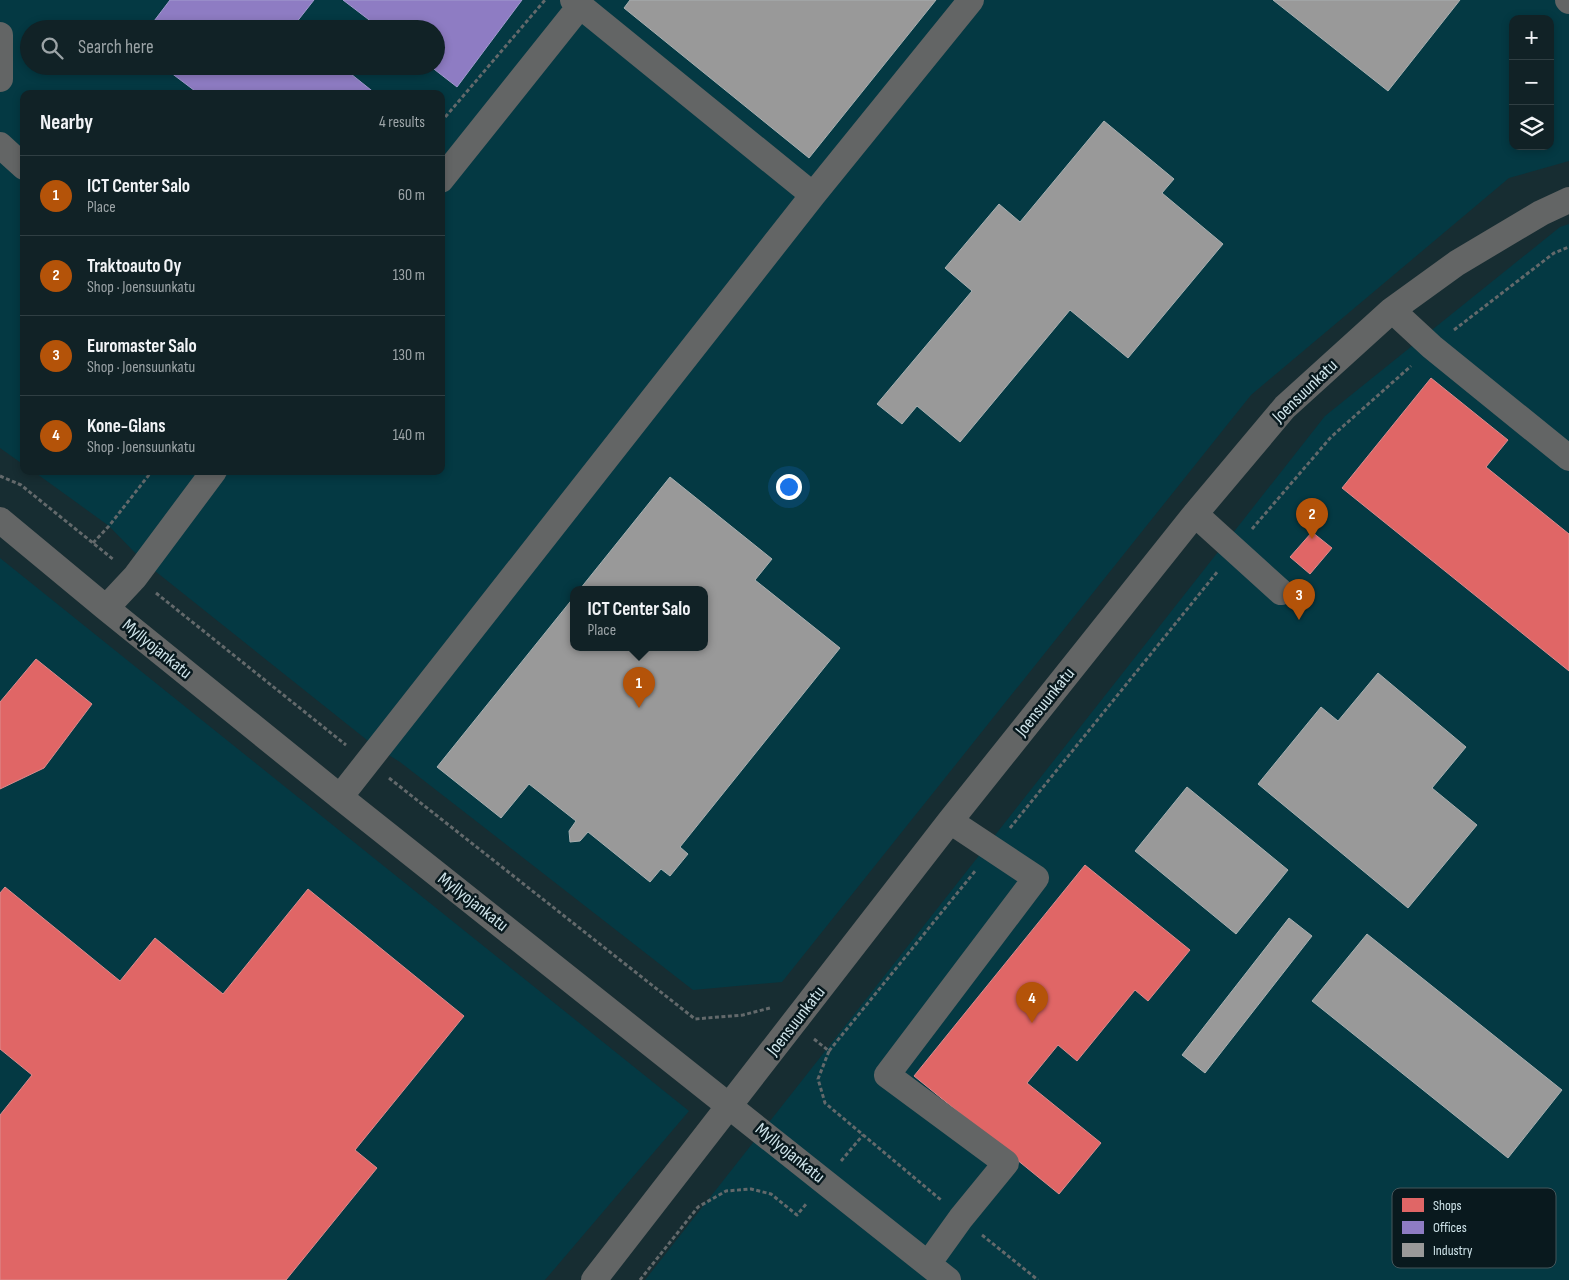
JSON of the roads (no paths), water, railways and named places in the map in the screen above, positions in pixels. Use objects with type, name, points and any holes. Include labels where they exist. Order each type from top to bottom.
[{"type":"street","points":[[340,796],[813,195],[971,0]]},
{"type":"street","points":[[445,175],[576,3],[813,195]]},
{"type":"street","points":[[0,35],[0,79]]},
{"type":"street","points":[[0,145],[20,163]]},
{"type":"street","name":"Joensuunkatu","points":[[594,1280],[950,820],[1195,514],[1285,407],[1392,310],[1457,263],[1541,213],[1569,200]]},
{"type":"street","points":[[1392,310],[1432,347],[1569,458]]},
{"type":"street","points":[[106,608],[135,577],[211,475]]},
{"type":"street","points":[[1195,514],[1281,592]]},
{"type":"street","name":"Myllyojankatu","points":[[0,520],[106,608],[340,796],[948,1280]]},
{"type":"street","points":[[928,1264],[961,1218],[1006,1162],[887,1075],[1036,878],[950,820]]},
{"type":"place","name":"Traktoauto Oy","points":[[1312,539]]},
{"type":"place","name":"Euromaster Salo","points":[[1299,620]]},
{"type":"place","name":"ICT Center Salo","points":[[639,708]]},
{"type":"place","name":"Kone-Glans","points":[[1032,1023]]}]
